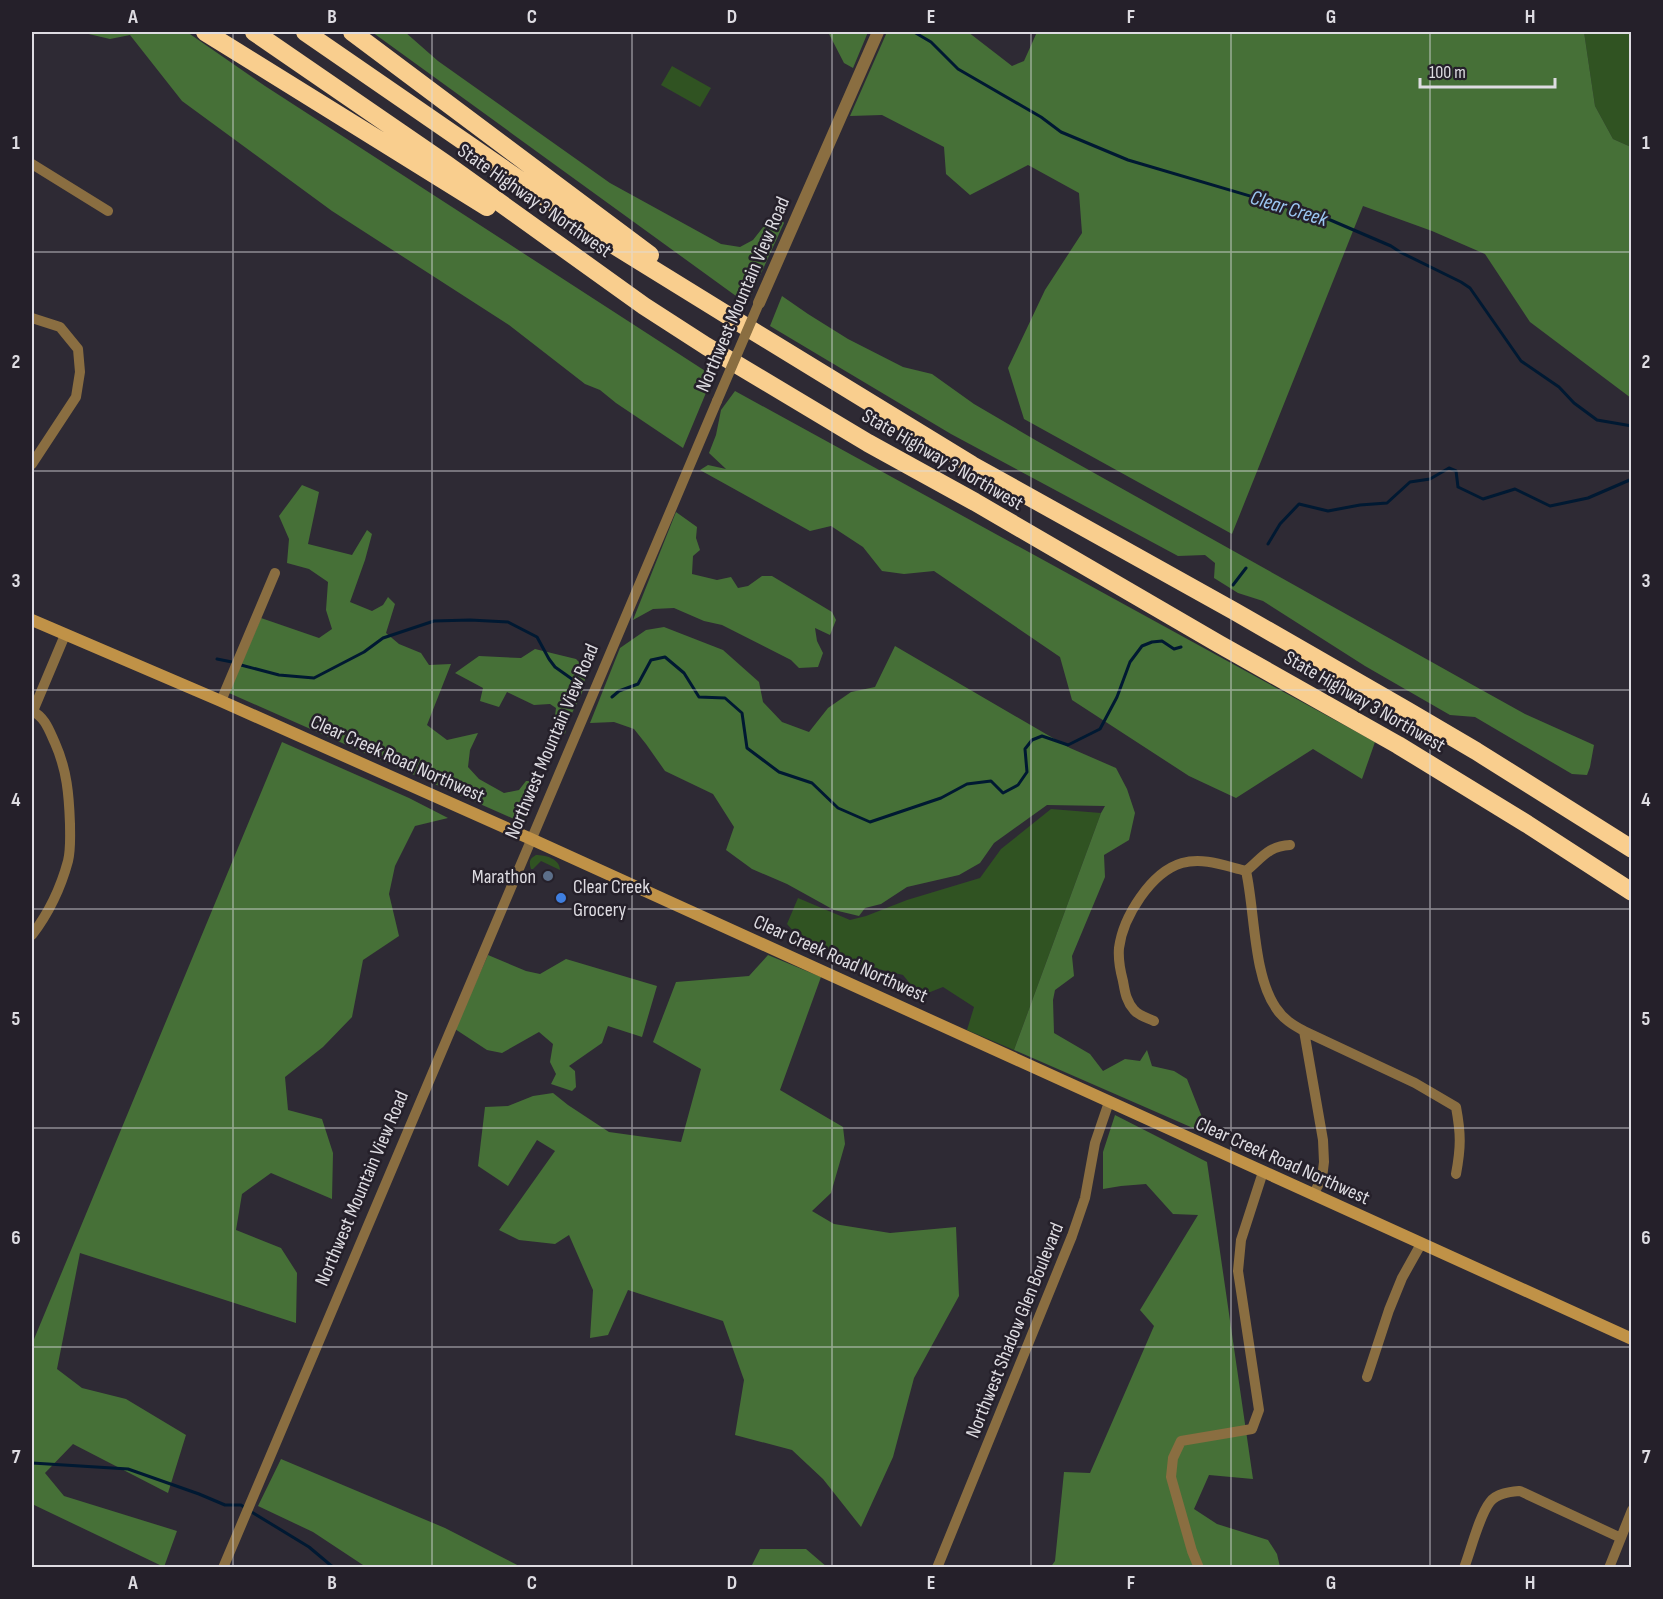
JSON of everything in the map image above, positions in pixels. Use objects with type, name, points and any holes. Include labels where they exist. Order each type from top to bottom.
[{"type":"highway","points":[[205,32],[644,306]]},
{"type":"highway","name":"State Highway 3 Northwest","points":[[254,32],[446,164],[644,306],[706,346],[849,432],[1398,745],[1632,892]]},
{"type":"highway","name":"State Highway 3 Northwest","points":[[305,32],[617,247],[740,323],[972,465],[1408,711],[1632,849]]},
{"type":"highway","points":[[354,32],[740,323]]},
{"type":"main road","name":"Clear Creek Road Northwest","points":[[32,620],[531,839],[1632,1339]]},
{"type":"street","name":"Northwest Mountain View Road","points":[[223,1568],[717,401],[878,32]]},
{"type":"street","points":[[32,164],[108,211]]},
{"type":"street","points":[[32,318],[60,327],[78,349],[80,372],[76,397],[32,464]]},
{"type":"street","points":[[221,701],[275,573]]},
{"type":"street","points":[[32,936],[62,881],[69,858],[68,781],[45,721],[32,711],[65,635]]},
{"type":"street","points":[[1246,871],[1278,845],[1290,845]]},
{"type":"street","points":[[1154,1021],[1138,1013],[1126,999],[1119,963],[1122,935],[1133,909],[1156,879],[1181,863],[1195,860],[1246,871]]},
{"type":"street","points":[[1246,871],[1262,977],[1276,1008],[1288,1022],[1304,1031],[1415,1083],[1456,1107],[1461,1147],[1456,1174]]},
{"type":"street","points":[[1304,1031],[1323,1140],[1322,1178],[1313,1195]]},
{"type":"street","name":"Northwest Shadow Glen Boulevard","points":[[937,1568],[1072,1236],[1085,1198],[1095,1143],[1109,1102]]},
{"type":"street","points":[[1198,1568],[1171,1478],[1173,1458],[1181,1441],[1252,1429],[1259,1410],[1238,1270],[1241,1240],[1263,1172]]},
{"type":"street","points":[[1367,1377],[1389,1310],[1402,1278],[1421,1244]]},
{"type":"street","points":[[1464,1568],[1484,1512],[1491,1500],[1507,1492],[1520,1491],[1620,1538]]},
{"type":"street","points":[[1609,1568],[1632,1510]]},
{"type":"green space","points":[[80,32],[187,32],[265,86],[713,376],[683,448],[600,390],[585,384],[509,325],[332,211],[182,101],[130,35],[110,39]]},
{"type":"green space","points":[[372,32],[405,32],[438,61],[610,183],[721,244],[740,247],[753,240],[772,216],[779,215],[784,223],[747,304]]},
{"type":"green space","points":[[828,32],[868,32],[853,68],[844,63]]},
{"type":"green space","points":[[887,32],[968,32],[1012,66],[1024,61],[1037,32],[1584,32],[1595,106],[1613,139],[1631,147],[1631,398],[1530,322],[1485,254],[1432,231],[1363,206],[1232,534],[1024,419],[1008,368],[1045,290],[1082,233],[1079,193],[1028,165],[970,195],[946,174],[944,147],[882,115],[850,116]]},
{"type":"green space","points":[[1584,32],[1631,32],[1631,147],[1613,139],[1595,106]]},
{"type":"green space","points":[[672,66],[711,88],[700,107],[661,85]]},
{"type":"green space","points":[[782,296],[848,339],[903,367],[932,374],[974,404],[1037,441],[1525,714],[1594,745],[1587,775],[1572,774],[1475,717],[1450,715],[1365,666],[1263,601],[1238,593],[1214,578],[1215,563],[1205,555],[1178,556],[951,434],[770,326]]},
{"type":"green space","points":[[735,391],[1375,742],[1362,779],[1313,749],[1236,798],[1189,776],[1072,700],[1060,657],[934,571],[904,574],[882,571],[863,547],[831,526],[810,531],[700,470],[708,465],[726,469],[709,453],[716,435],[721,410]]},
{"type":"green space","points":[[302,485],[319,492],[308,544],[352,555],[367,530],[372,534],[350,602],[372,611],[383,605],[388,597],[395,604],[386,633],[399,644],[421,653],[429,665],[451,664],[427,725],[447,740],[478,733],[470,750],[468,767],[479,779],[504,793],[519,790],[526,781],[535,781],[540,785],[523,823],[229,693],[261,618],[319,638],[332,629],[326,610],[328,582],[309,569],[287,563],[289,539],[279,516]]},
{"type":"green space","points":[[676,512],[697,527],[696,538],[700,550],[693,556],[692,574],[717,580],[731,577],[738,588],[748,586],[762,576],[772,576],[832,612],[836,620],[830,635],[815,628],[817,641],[823,653],[818,667],[799,668],[791,660],[722,625],[704,621],[674,608],[653,609],[633,620]]},
{"type":"green space","points":[[664,627],[723,650],[759,682],[763,702],[782,722],[809,732],[828,708],[851,692],[875,687],[895,646],[1070,748],[1116,768],[1127,789],[1135,813],[1129,840],[1104,855],[1105,877],[1072,956],[1074,976],[1055,990],[1054,1033],[1090,1054],[1103,1071],[1125,1059],[1140,1061],[1147,1050],[1152,1066],[1174,1071],[1187,1079],[1209,1135],[1014,1050],[1105,806],[1047,805],[994,843],[980,863],[959,875],[907,887],[881,904],[865,908],[859,916],[834,910],[787,884],[752,869],[726,850],[734,827],[713,794],[665,771],[634,729],[614,722],[590,723],[620,648],[646,630]]},
{"type":"green space","points":[[535,649],[576,659],[587,670],[582,693],[567,723],[565,734],[559,731],[555,716],[556,708],[550,704],[534,705],[507,692],[499,707],[480,701],[483,688],[455,673],[479,656],[521,658]]},
{"type":"green space","points":[[282,742],[409,798],[448,818],[415,826],[395,866],[389,894],[399,936],[363,960],[352,1017],[323,1047],[285,1077],[288,1110],[322,1119],[333,1153],[332,1199],[271,1173],[242,1194],[236,1230],[281,1248],[297,1273],[296,1323],[80,1253],[57,1369],[82,1388],[126,1399],[186,1435],[168,1493],[73,1444],[45,1473],[64,1496],[177,1531],[164,1567],[32,1504],[32,1344]]},
{"type":"green space","points":[[1051,809],[1101,813],[1014,1050],[967,1030],[974,1007],[943,987],[920,996],[903,975],[833,958],[827,949],[796,934],[787,924],[798,898],[850,920],[980,878],[1001,849]]},
{"type":"green space","points":[[536,855],[555,860],[560,870],[541,861],[531,869],[530,861]]},
{"type":"green space","points":[[488,955],[526,971],[540,974],[566,959],[657,986],[642,1037],[608,1026],[602,1043],[569,1066],[575,1071],[576,1087],[572,1091],[551,1084],[556,1074],[550,1062],[553,1044],[539,1032],[502,1053],[487,1050],[455,1029]]},
{"type":"green space","points":[[768,955],[821,977],[780,1090],[843,1127],[845,1144],[831,1193],[812,1211],[834,1224],[890,1233],[956,1227],[959,1296],[914,1378],[893,1457],[861,1527],[823,1479],[792,1450],[735,1435],[744,1380],[723,1321],[628,1290],[608,1335],[590,1338],[593,1290],[569,1235],[555,1244],[519,1240],[499,1230],[555,1151],[537,1140],[508,1186],[478,1166],[485,1107],[508,1106],[533,1096],[553,1093],[609,1132],[681,1142],[701,1069],[653,1042],[676,982],[749,976]]},
{"type":"green space","points":[[1115,1115],[1207,1162],[1253,1479],[1209,1475],[1194,1509],[1217,1524],[1268,1540],[1277,1554],[1280,1567],[1050,1568],[1055,1561],[1064,1472],[1090,1473],[1154,1326],[1140,1310],[1198,1215],[1173,1214],[1146,1184],[1103,1189],[1103,1152]]},
{"type":"green space","points":[[281,1459],[445,1528],[521,1567],[366,1567],[313,1532],[258,1506]]},
{"type":"green space","points":[[760,1549],[806,1549],[827,1567],[751,1567]]},
{"type":"waterway","name":"Clear Creek","points":[[914,32],[931,42],[958,69],[1041,117],[1061,132],[1128,160],[1328,219],[1391,246],[1461,282],[1470,288],[1521,361],[1559,387],[1574,403],[1597,420],[1632,426]]},
{"type":"waterway","points":[[1268,544],[1280,524],[1299,504],[1328,511],[1387,503],[1410,482],[1430,479],[1449,468],[1456,471],[1458,487],[1483,499],[1515,489],[1550,506],[1588,498],[1632,479]]},
{"type":"waterway","points":[[1233,585],[1246,568]]},
{"type":"waterway","points":[[241,665],[279,675],[314,678],[364,652],[383,638],[434,621],[508,622],[537,637],[555,667],[579,684]]},
{"type":"waterway","points":[[612,697],[619,691],[638,684],[651,660],[665,657],[684,673],[699,697],[725,698],[742,713],[747,748],[779,772],[812,783],[838,808],[870,822],[941,798],[967,784],[991,781],[1003,793],[1018,785],[1027,772],[1025,749],[1032,740],[1042,736],[1068,745],[1100,729],[1117,697],[1130,662],[1142,646],[1162,641],[1174,649],[1181,647]]},
{"type":"waterway","points":[[217,659],[232,662]]},
{"type":"waterway","points":[[32,1463],[128,1469],[225,1505],[244,1507]]},
{"type":"waterway","points":[[250,1511],[309,1547],[334,1568]]},
{"type":"place","name":"Marathon","points":[[548,876]]},
{"type":"place","name":"Clear Creek Grocery","points":[[561,898]]}]
